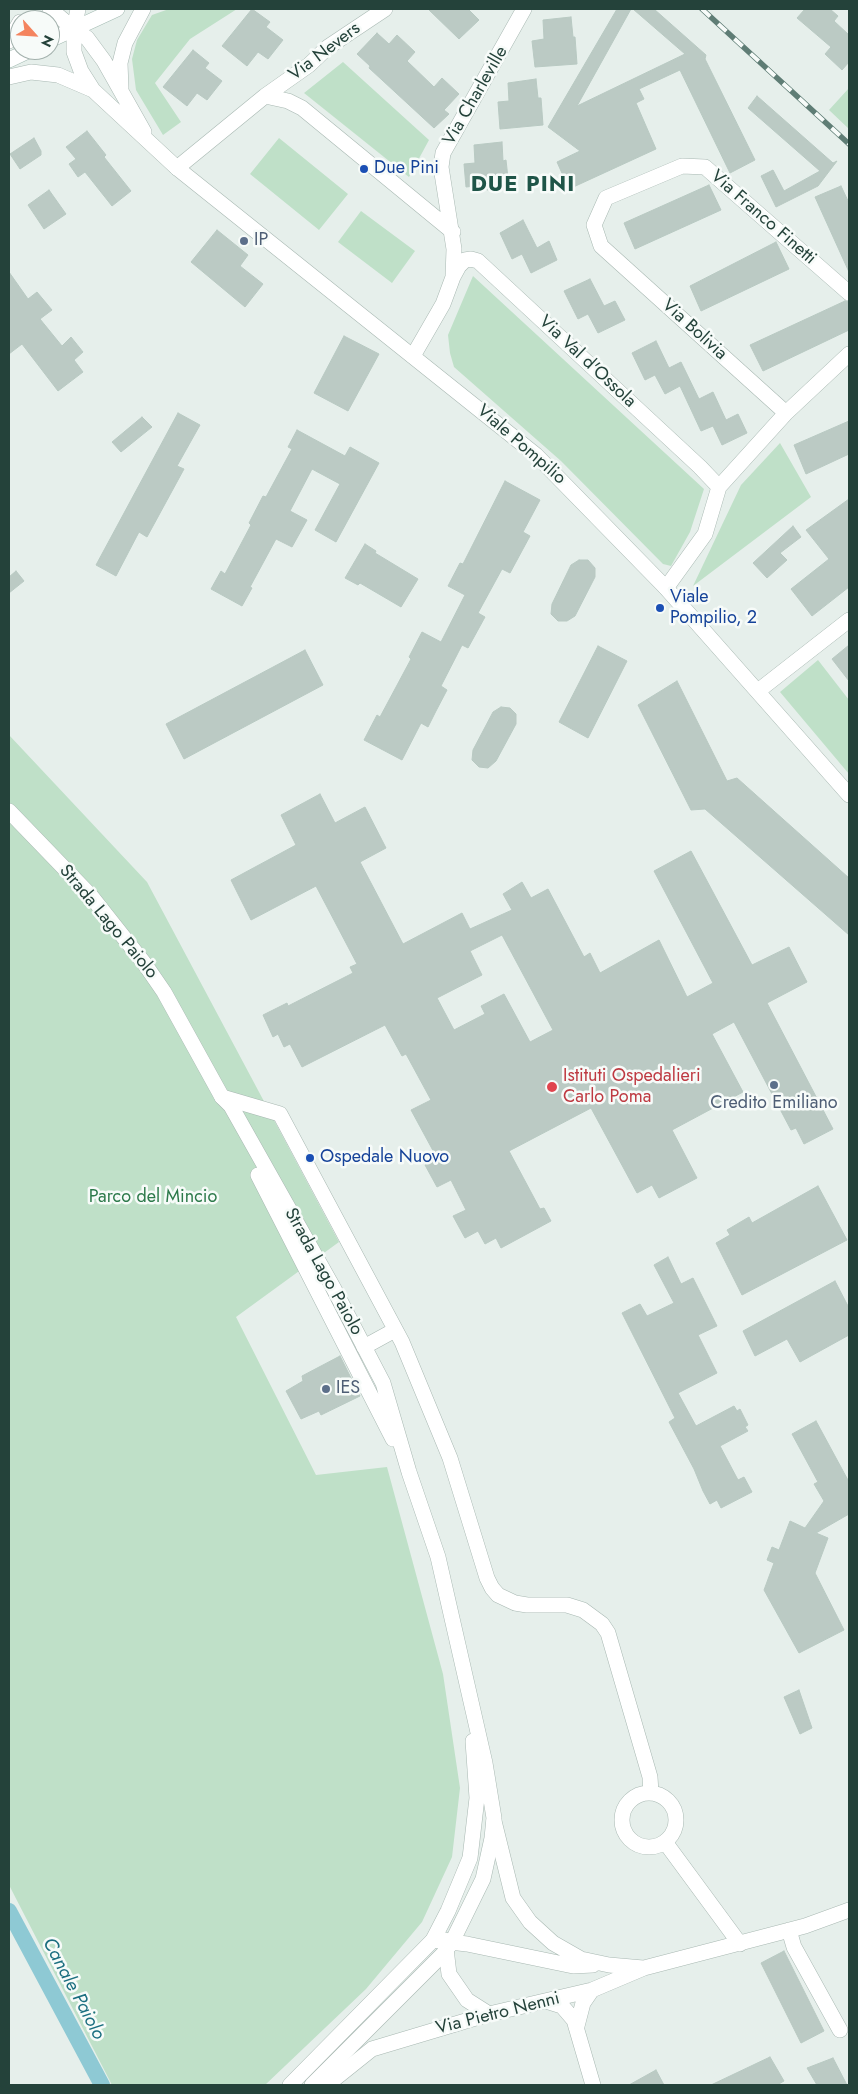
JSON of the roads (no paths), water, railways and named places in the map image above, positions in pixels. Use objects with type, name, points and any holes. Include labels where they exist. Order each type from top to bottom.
[{"type":"street","points":[[50,9],[74,29]]},
{"type":"street","points":[[74,29],[78,9]]},
{"type":"street","points":[[60,35],[117,9]]},
{"type":"street","name":"Viale Pompilio","points":[[121,89],[120,63],[125,43],[143,9]]},
{"type":"street","name":"Via Nevers","points":[[177,168],[265,96],[309,65],[328,47],[385,9]]},
{"type":"street","name":"Via Charleville","points":[[413,356],[443,304],[453,277],[453,232],[441,167],[443,153],[524,9]]},
{"type":"street","name":"Viale Pompilio","points":[[74,29],[91,43],[121,89],[150,142]]},
{"type":"street","name":"Viale Pompilio","points":[[74,29],[74,52],[81,71],[93,90],[177,168],[536,455],[666,588],[849,795]]},
{"type":"street","name":"Viale Pompilio","points":[[9,78],[31,72],[58,75],[93,90]]},
{"type":"street","name":"Via Nevers","points":[[265,96],[277,97],[302,108],[453,232]]},
{"type":"street","name":"Via Franco Finetti","points":[[601,246],[594,225],[606,198],[682,166],[705,167],[849,294]]},
{"type":"street","name":"Via Bolivia","points":[[601,246],[786,413]]},
{"type":"street","name":"Via Val d'Ossola","points":[[453,277],[465,260],[478,261],[700,467],[719,487]]},
{"type":"street","points":[[666,588],[706,534],[719,487],[786,413],[849,354]]},
{"type":"street","points":[[758,691],[849,620]]},
{"type":"street","name":"Strada Lago Paiolo","points":[[9,810],[91,896],[144,963],[164,992],[222,1096],[231,1106],[364,1346],[386,1390],[404,1456],[438,1557],[485,1763],[494,1818],[492,1838],[483,1879],[444,1943]]},
{"type":"street","points":[[222,1096],[280,1114],[396,1330],[450,1458],[486,1578],[498,1595],[506,1600],[527,1605],[567,1605],[583,1610],[602,1624],[608,1633],[650,1777],[651,1793]]},
{"type":"street","name":"Strada Lago Paiolo","points":[[222,1096],[226,1110],[361,1378],[404,1456]]},
{"type":"street","points":[[364,1346],[396,1330]]},
{"type":"street","name":"Strada Lago Paiolo","points":[[444,1943],[448,1912],[470,1858],[471,1850],[476,1798],[472,1709]]},
{"type":"street","points":[[651,1793],[666,1798],[675,1811],[675,1828],[665,1842],[648,1847],[640,1845],[627,1835],[624,1827],[624,1810],[635,1797],[651,1793]]},
{"type":"street","name":"Via Pietro Nenni","points":[[494,1818],[513,1898],[530,1922],[553,1943],[582,1959],[609,1965]]},
{"type":"street","points":[[665,1842],[740,1944]]},
{"type":"street","points":[[644,1968],[740,1944],[849,1910]]},
{"type":"street","points":[[789,1930],[794,1947],[840,2030]]},
{"type":"street","points":[[444,1943],[449,1974],[468,2000],[489,2014]]},
{"type":"street","points":[[290,2085],[444,1943]]},
{"type":"street","points":[[312,2085],[444,1943]]},
{"type":"street","name":"Via Pietro Nenni","points":[[444,1943],[573,1966],[609,1965],[644,1968]]},
{"type":"street","name":"Via Pietro Nenni","points":[[327,2085],[372,2049],[489,2014],[592,1990],[644,1968]]},
{"type":"street","points":[[577,2026],[583,2003],[592,1990]]},
{"type":"street","points":[[546,2001],[557,2004],[571,2014],[577,2026],[592,2085]]},
{"type":"waterway","name":"Canale Paiolo","points":[[9,1911],[102,2085]]},
{"type":"railway","points":[[702,9],[849,144]]},
{"type":"place","name":"Due Pini","points":[[364,169]]},
{"type":"place","name":"IP","points":[[244,241]]},
{"type":"place","name":"Viale Pompilio, 2","points":[[660,608]]},
{"type":"place","name":"Credito Emiliano","points":[[774,1085]]},
{"type":"place","name":"Istituti Ospedalieri Carlo Poma","points":[[552,1087]]},
{"type":"place","name":"Ospedale Nuovo","points":[[310,1158]]},
{"type":"place","name":"IES","points":[[326,1389]]},
{"type":"district","name":"DUE PINI","points":[[523,186]]},
{"type":"park label","name":"Parco del Mincio","points":[[153,1198]]}]
